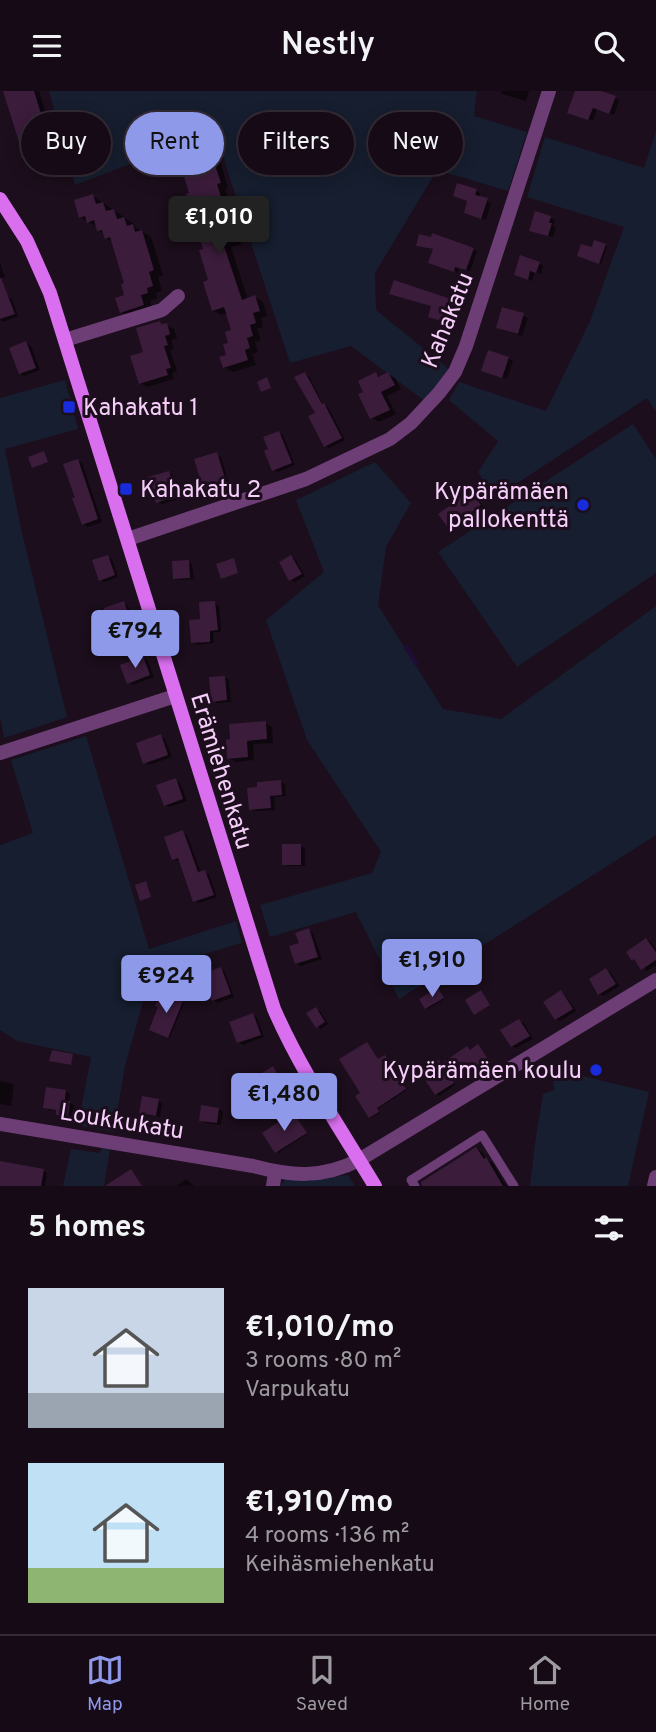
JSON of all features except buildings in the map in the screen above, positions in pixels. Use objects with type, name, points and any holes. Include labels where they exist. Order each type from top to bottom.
[{"type":"street","name":"Kahakatu","points":[[128,539],[306,479],[390,439],[429,405],[455,372],[466,347],[550,91]]},
{"type":"street","name":"Erämiehenkatu","points":[[0,199],[27,241],[50,293],[274,1009],[301,1063],[375,1186]]},
{"type":"street","points":[[65,340],[162,310],[178,296]]},
{"type":"street","points":[[0,753],[175,696]]},
{"type":"street","name":"Loukkukatu","points":[[0,1124],[253,1166],[274,1179],[290,1174],[331,1171],[359,1160],[656,980]]},
{"type":"street","points":[[654,1186],[656,1177]]},
{"type":"lane","points":[[415,1186],[411,1180],[482,1135],[514,1186]]},
{"type":"shaded area","points":[[49,91],[477,91],[474,116],[527,132],[508,191],[454,175],[463,175],[463,112],[368,112],[368,175],[434,175],[375,273],[376,310],[449,369],[425,401],[351,346],[290,363],[224,160],[224,112],[125,112],[125,166],[111,171],[111,112],[55,112]]},
{"type":"shaded area","points":[[656,131],[656,412],[647,398],[493,499],[478,472],[498,441],[449,400],[459,382],[546,411],[590,321],[624,227],[527,197],[545,137],[644,168]]},
{"type":"shaded area","points":[[72,175],[101,175],[75,185]]},
{"type":"shaded area","points":[[65,380],[78,429],[5,449],[22,533],[67,717],[4,738],[0,717],[0,398]]},
{"type":"shaded area","name":"Kypärämäen pallokenttä","points":[[633,424],[656,459],[656,573],[517,667],[438,552]]},
{"type":"shaded area","points":[[375,462],[411,503],[386,547],[378,605],[443,709],[501,719],[656,606],[656,835],[399,999],[356,912],[270,937],[260,905],[372,873],[381,852],[307,740],[266,620],[324,572],[296,500]]},
{"type":"shaded area","points":[[86,736],[149,949],[236,921],[242,943],[152,969],[125,1066],[114,1132],[78,1125],[91,1057],[17,1041],[0,1030],[0,845],[33,833],[11,760]]},
{"type":"shaded area","points":[[558,1070],[649,1092],[628,1186],[530,1186],[543,1094],[554,1090],[553,1079]]},
{"type":"shaded area","points":[[102,1148],[110,1149],[104,1186],[63,1186],[71,1149],[99,1153]]},
{"type":"shaded area","points":[[348,1175],[355,1186],[281,1186],[285,1179]]},
{"type":"waterway","points":[[406,647],[416,663]]},
{"type":"place","name":"Kahakatu 1","points":[[69,407]]},
{"type":"place","name":"Kahakatu 2","points":[[126,489]]},
{"type":"place","name":"Kypärämäen pallokenttä","points":[[583,505]]},
{"type":"place","name":"Kypärämäen koulu","points":[[596,1070]]}]
